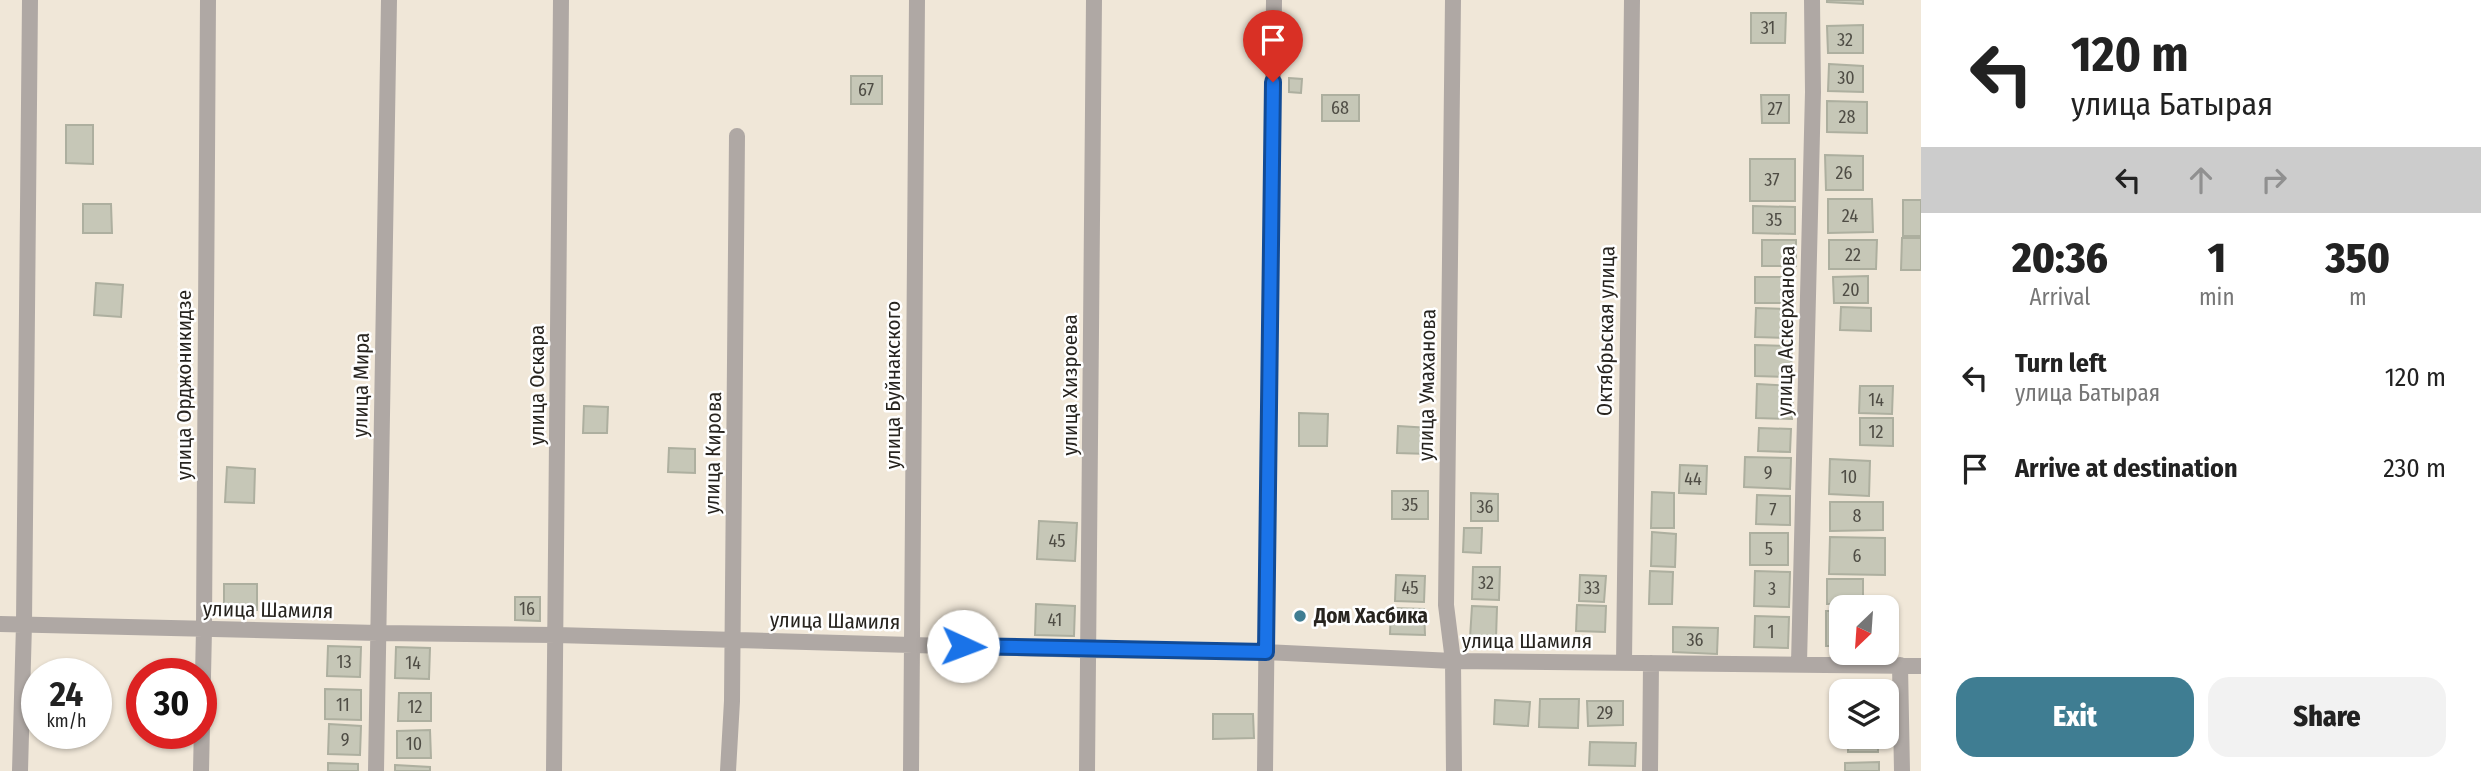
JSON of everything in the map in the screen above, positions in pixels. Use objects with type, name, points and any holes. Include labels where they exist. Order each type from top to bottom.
[{"type":"street","points":[[20,771],[30,0]]},
{"type":"street","name":"улица Орджоникидзе","points":[[201,771],[208,0]]},
{"type":"street","name":"улица Мира","points":[[376,771],[389,0]]},
{"type":"street","name":"улица Оскара","points":[[554,771],[561,0]]},
{"type":"street","name":"улица Буйнакского","points":[[911,771],[917,0]]},
{"type":"street","name":"улица Хизроева","points":[[1087,771],[1094,0]]},
{"type":"street","points":[[1265,771],[1274,0]]},
{"type":"street","name":"улица Умаханова","points":[[1453,0],[1446,605],[1453,661],[1454,771]]},
{"type":"street","name":"Октябрьская улица","points":[[1624,662],[1632,0]]},
{"type":"street","name":"улица Аскерханова","points":[[1799,663],[1812,0]]},
{"type":"street","name":"улица Кирова","points":[[728,771],[732,640],[737,136]]},
{"type":"street","name":"улица Шамиля","points":[[0,624],[1266,652],[1453,661],[1921,666]]},
{"type":"street","points":[[1650,771],[1651,663]]},
{"type":"street","points":[[1900,666],[1902,771]]},
{"type":"building","points":[[1863,0],[1863,4],[1827,2]]},
{"type":"building","points":[[1751,13],[1786,13],[1785,43],[1751,43]]},
{"type":"building","points":[[1863,25],[1863,53],[1828,53],[1827,26]]},
{"type":"building","points":[[1829,64],[1863,66],[1863,92],[1828,91]]},
{"type":"building","points":[[851,76],[882,76],[882,104],[851,104]]},
{"type":"building","points":[[1289,78],[1302,79],[1301,93],[1289,92]]},
{"type":"building","points":[[1322,95],[1359,95],[1359,121],[1322,121]]},
{"type":"building","points":[[1761,95],[1789,95],[1789,123],[1762,123]]},
{"type":"building","points":[[1827,101],[1867,102],[1867,133],[1827,132]]},
{"type":"building","points":[[66,125],[93,125],[93,164],[66,163]]},
{"type":"building","points":[[1825,155],[1863,156],[1863,190],[1826,190]]},
{"type":"building","points":[[1750,159],[1795,159],[1795,201],[1750,201]]},
{"type":"building","points":[[1828,199],[1872,199],[1873,232],[1828,233]]},
{"type":"building","points":[[1903,200],[1921,200],[1921,236],[1903,236]]},
{"type":"building","points":[[83,204],[111,204],[112,233],[83,233]]},
{"type":"building","points":[[1753,206],[1795,207],[1795,234],[1753,233]]},
{"type":"building","points":[[1902,238],[1921,238],[1921,270],[1901,270]]},
{"type":"building","points":[[1762,240],[1796,240],[1796,266],[1762,266]]},
{"type":"building","points":[[1829,240],[1877,240],[1876,269],[1829,269]]},
{"type":"building","points":[[1868,276],[1868,303],[1834,303],[1833,277]]},
{"type":"building","points":[[1755,277],[1792,277],[1793,303],[1755,303]]},
{"type":"building","points":[[96,283],[123,285],[121,317],[94,315]]},
{"type":"building","points":[[1841,307],[1871,308],[1871,331],[1840,330]]},
{"type":"building","points":[[1756,308],[1791,309],[1790,338],[1755,337]]},
{"type":"building","points":[[1755,345],[1792,346],[1791,377],[1755,376]]},
{"type":"building","points":[[1757,384],[1793,386],[1792,419],[1756,418]]},
{"type":"building","points":[[1860,386],[1893,386],[1892,414],[1859,413]]},
{"type":"building","points":[[584,406],[608,407],[607,433],[583,433]]},
{"type":"building","points":[[1299,413],[1328,414],[1327,446],[1299,446]]},
{"type":"building","points":[[1860,418],[1893,418],[1893,446],[1860,445]]},
{"type":"building","points":[[1398,426],[1430,428],[1429,454],[1397,453]]},
{"type":"building","points":[[1759,428],[1791,429],[1790,452],[1758,451]]},
{"type":"building","points":[[669,448],[695,449],[695,473],[668,472]]},
{"type":"building","points":[[1745,457],[1791,458],[1790,489],[1744,487]]},
{"type":"building","points":[[1830,459],[1870,461],[1869,496],[1829,494]]},
{"type":"building","points":[[1680,465],[1707,466],[1706,494],[1679,493]]},
{"type":"building","points":[[227,467],[255,469],[254,503],[225,502]]},
{"type":"building","points":[[1392,491],[1428,491],[1428,519],[1392,519]]},
{"type":"building","points":[[1652,492],[1674,493],[1674,528],[1651,528]]},
{"type":"building","points":[[1471,493],[1498,494],[1498,521],[1471,521]]},
{"type":"building","points":[[1757,495],[1790,496],[1790,525],[1756,524]]},
{"type":"building","points":[[1830,502],[1883,502],[1883,530],[1830,531]]},
{"type":"building","points":[[1039,521],[1077,523],[1075,561],[1037,559]]},
{"type":"building","points":[[1464,528],[1482,528],[1481,553],[1463,552]]},
{"type":"building","points":[[1652,532],[1676,534],[1675,567],[1651,566]]},
{"type":"building","points":[[1750,533],[1788,533],[1788,565],[1750,565]]},
{"type":"building","points":[[1830,537],[1885,538],[1885,575],[1829,574]]},
{"type":"building","points":[[1473,567],[1500,567],[1499,600],[1472,599]]},
{"type":"building","points":[[1650,571],[1673,572],[1672,604],[1649,604]]},
{"type":"building","points":[[1755,571],[1790,572],[1789,607],[1754,606]]},
{"type":"building","points":[[1396,575],[1425,576],[1424,602],[1395,601]]},
{"type":"building","points":[[1580,575],[1606,576],[1604,602],[1579,601]]},
{"type":"building","points":[[1827,579],[1863,579],[1863,595],[1829,595],[1827,604]]},
{"type":"building","points":[[224,584],[257,584],[257,610],[224,610]]},
{"type":"building","points":[[515,597],[540,597],[540,621],[515,620]]},
{"type":"building","points":[[1036,604],[1075,606],[1074,636],[1035,635]]},
{"type":"building","points":[[1577,605],[1606,606],[1605,632],[1576,631]]},
{"type":"building","points":[[1472,606],[1497,607],[1496,639],[1470,638]]},
{"type":"building","points":[[1391,608],[1424,609],[1425,635],[1390,634]]},
{"type":"building","points":[[1826,611],[1829,611],[1829,646],[1826,646]]},
{"type":"building","points":[[1755,616],[1789,617],[1788,648],[1754,647]]},
{"type":"building","points":[[1673,627],[1718,628],[1717,654],[1673,652]]},
{"type":"building","points":[[328,646],[361,647],[360,677],[327,676]]},
{"type":"building","points":[[396,647],[430,648],[429,679],[395,678]]},
{"type":"building","points":[[325,689],[361,690],[361,720],[325,719]]},
{"type":"building","points":[[399,693],[431,693],[431,721],[398,721]]},
{"type":"building","points":[[1540,699],[1579,699],[1578,728],[1539,727]]},
{"type":"building","points":[[1495,700],[1530,702],[1528,726],[1494,724]]},
{"type":"building","points":[[1587,701],[1623,701],[1623,725],[1588,726]]},
{"type":"building","points":[[1213,714],[1253,714],[1254,738],[1213,739]]},
{"type":"building","points":[[329,724],[361,726],[360,755],[328,754]]},
{"type":"building","points":[[430,730],[431,758],[397,758],[397,731]]},
{"type":"building","points":[[1590,742],[1636,743],[1635,766],[1589,765]]},
{"type":"building","points":[[1848,749],[1878,749],[1878,752],[1848,752]]},
{"type":"building","points":[[1879,762],[1879,771],[1845,771],[1845,763]]},
{"type":"building","points":[[328,763],[358,764],[358,771],[328,771]]},
{"type":"building","points":[[395,765],[430,767],[430,771],[395,771]]},
{"type":"place","name":"Дом Хасбика","points":[[1300,616]]},
{"type":"route","points":[[963,646],[1266,652],[1273,82]]}]
